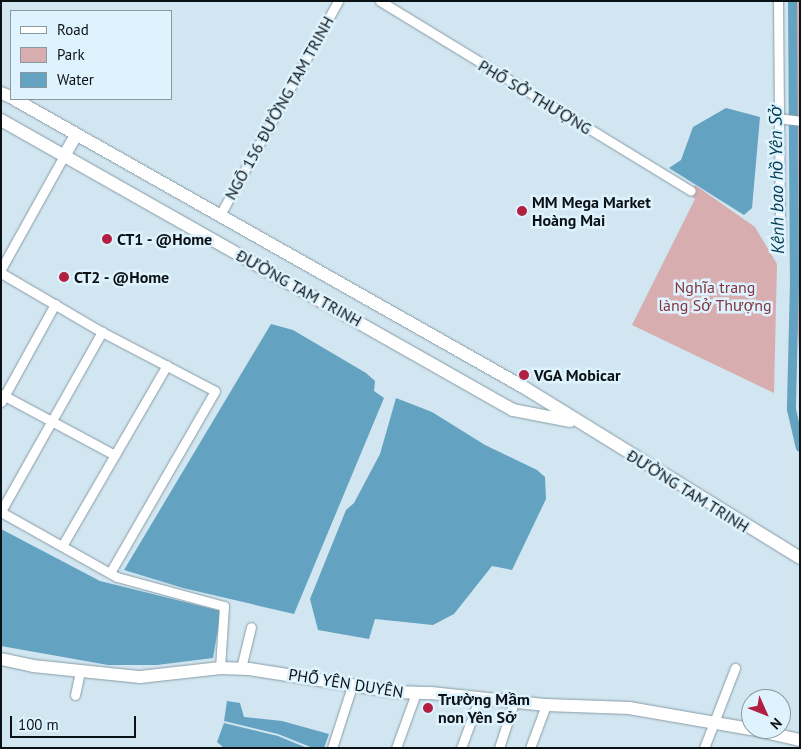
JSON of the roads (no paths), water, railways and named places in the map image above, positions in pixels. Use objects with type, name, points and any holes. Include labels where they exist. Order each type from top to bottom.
[{"type":"main road","name":"ĐƯỜNG TAM TRINH","points":[[16,100],[448,343],[800,558]]},
{"type":"main road","name":"ĐƯỜNG TAM TRINH","points":[[1,120],[512,410],[577,422]]},
{"type":"main road","points":[[64,156],[76,135]]},
{"type":"main road","name":"PHỐ YÊN DUYÊN","points":[[1,659],[80,672],[149,676],[220,668],[241,668],[352,686],[416,693],[546,705],[629,708],[741,727]]},
{"type":"street","name":"NGÕ 156 ĐƯỜNG TAM TRINH","points":[[220,215],[338,1]]},
{"type":"street","name":"PHỐ SỞ THƯỢNG","points":[[380,1],[691,191]]},
{"type":"street","points":[[778,1],[777,118],[780,241]]},
{"type":"street","points":[[777,118],[800,121]]},
{"type":"street","points":[[1,269],[64,156]]},
{"type":"street","points":[[1,273],[102,332],[213,389],[214,395],[110,573]]},
{"type":"street","points":[[55,304],[2,397],[53,421],[115,455]]},
{"type":"street","points":[[102,332],[1,512],[110,573],[224,606],[220,668]]},
{"type":"street","points":[[62,546],[167,365]]},
{"type":"street","points":[[241,668],[251,627]]},
{"type":"street","points":[[704,748],[735,668]]},
{"type":"street","points":[[75,695],[80,672]]},
{"type":"street","points":[[332,748],[352,686]]},
{"type":"street","points":[[396,748],[416,693]]},
{"type":"street","points":[[461,748],[479,699]]},
{"type":"street","points":[[499,748],[514,702]]},
{"type":"street","points":[[530,748],[546,705]]},
{"type":"water","points":[[726,108],[760,117],[752,208],[744,215],[669,168],[681,160],[693,127]]},
{"type":"water","points":[[271,324],[293,330],[366,373],[375,381],[374,391],[384,398],[294,614],[183,588],[124,570]]},
{"type":"water","points":[[396,398],[432,412],[485,445],[537,470],[545,477],[546,499],[512,570],[492,566],[454,614],[433,625],[375,619],[369,639],[318,630],[310,599],[346,510],[354,503],[380,454]]},
{"type":"water","points":[[1,529],[100,581],[221,611],[213,658],[157,665],[108,665],[1,646]]},
{"type":"water","points":[[227,701],[240,703],[244,717],[282,721],[329,734],[324,748],[313,748],[278,734],[224,721]]},
{"type":"water","points":[[224,723],[278,736],[307,748],[224,748],[217,742]]},
{"type":"waterway","name":"Kênh bao hồ Yên Sở","points":[[792,1],[794,282],[791,409],[800,447]]},
{"type":"place","name":"MM Mega Market Hoàng Mai","points":[[522,211]]},
{"type":"place","name":"CT1 - @Home","points":[[107,239]]},
{"type":"place","name":"CT2 - @Home","points":[[64,277]]},
{"type":"place","name":"VGA Mobicar","points":[[524,375]]},
{"type":"place","name":"Trường Mầm non Yên Sở","points":[[428,708]]},
{"type":"park label","name":"Nghĩa trang làng Sở Thượng","points":[[715,296]]}]
